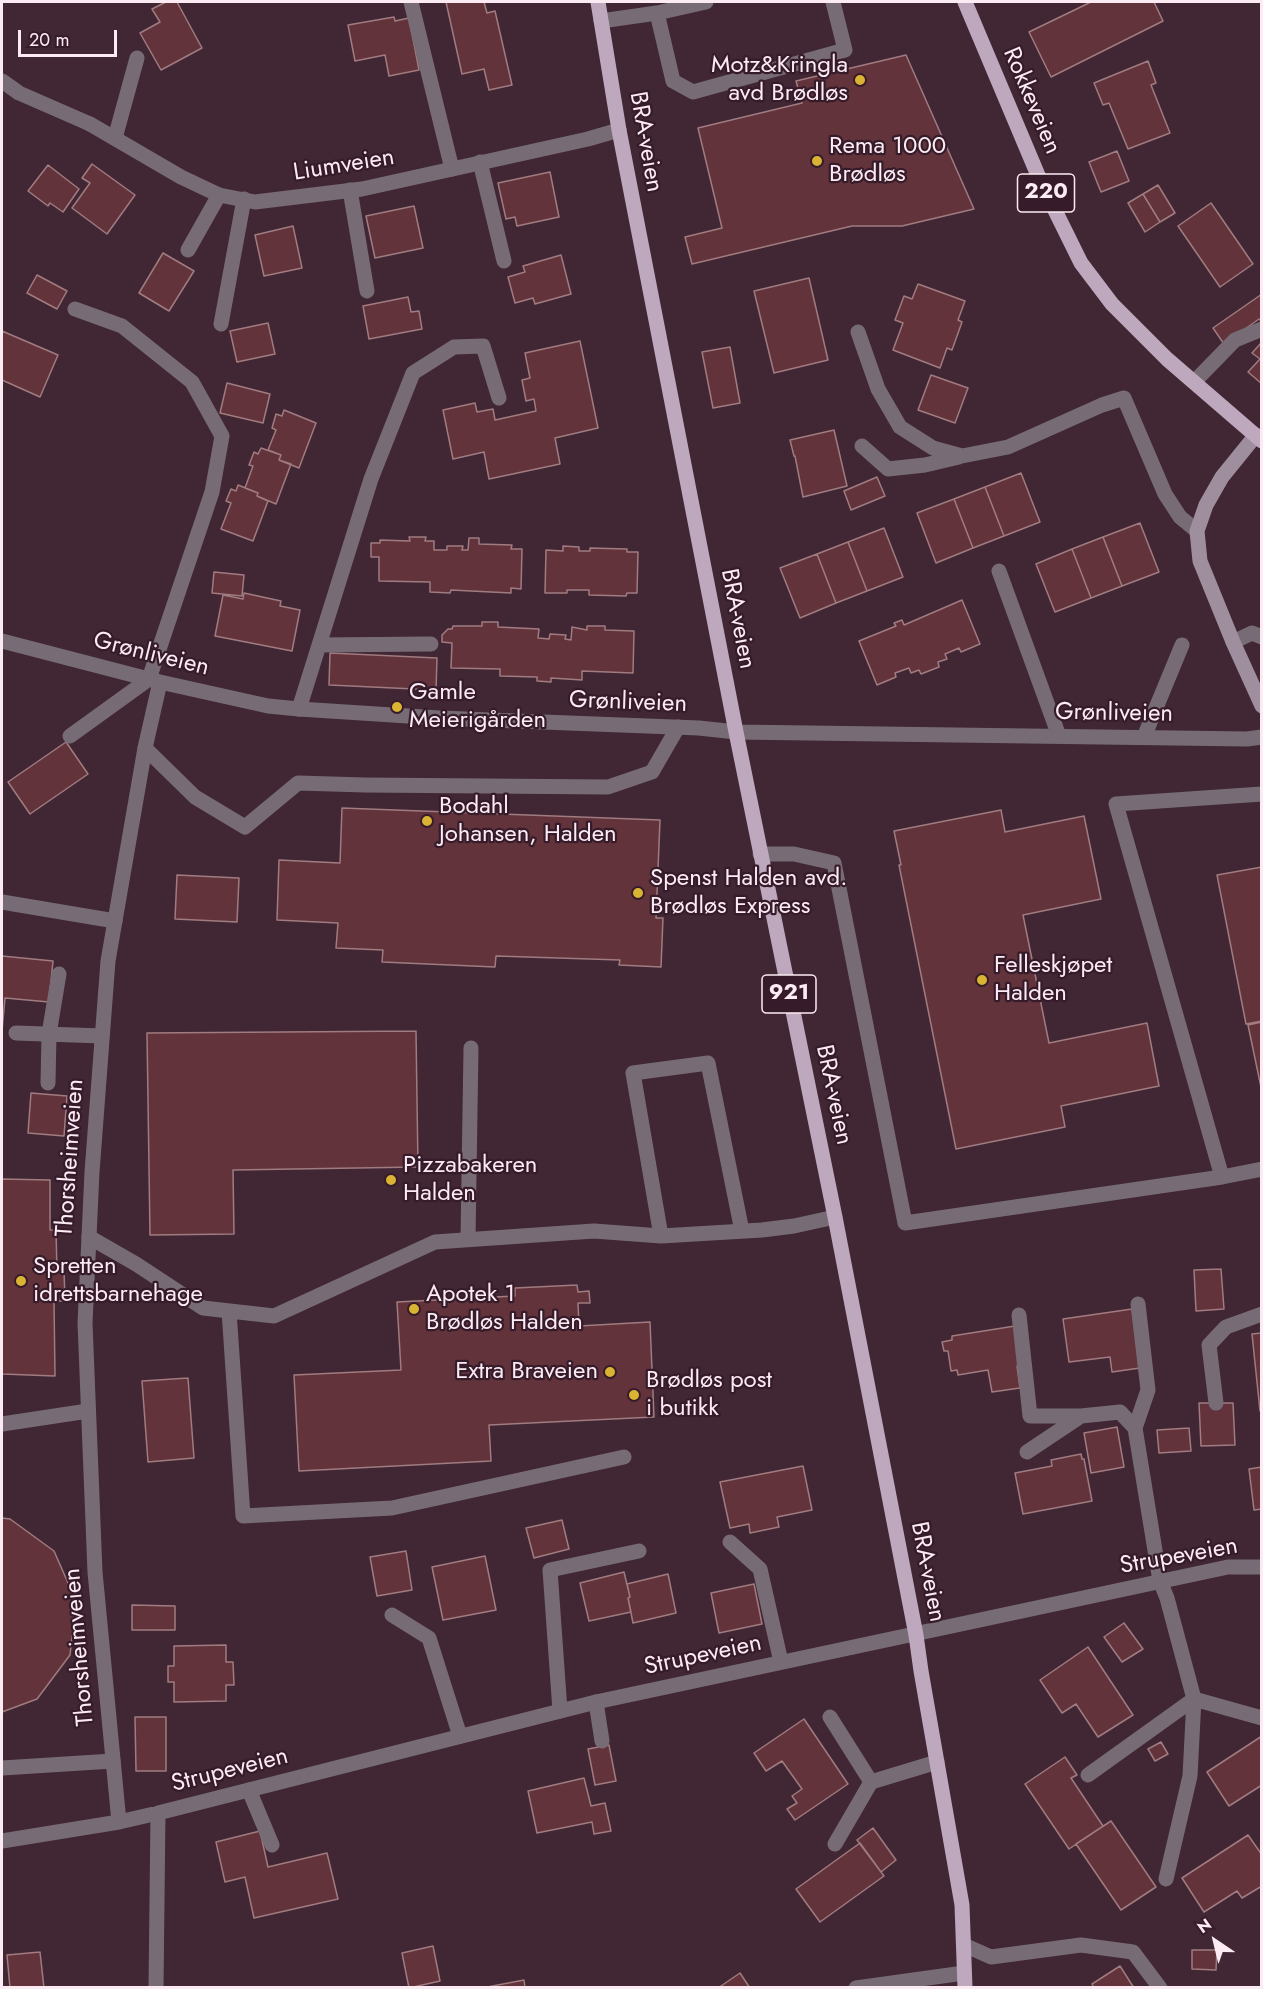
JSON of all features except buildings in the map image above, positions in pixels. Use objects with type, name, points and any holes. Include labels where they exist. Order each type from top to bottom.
[{"type":"main road","name":"BRA-veien","points":[[598,2],[619,130],[736,732],[835,1216],[916,1635],[962,1905],[964,1980]]},
{"type":"main road","name":"Rokkeveien","points":[[965,2],[1040,180],[1081,263],[1112,304],[1167,359],[1195,381]]},
{"type":"main road","name":"220","points":[[1195,381],[1259,438]]},
{"type":"street","points":[[411,2],[452,169]]},
{"type":"street","points":[[601,21],[657,13],[706,2]]},
{"type":"street","points":[[657,13],[673,81],[693,92],[845,50],[833,2]]},
{"type":"street","points":[[115,138],[137,58]]},
{"type":"street","name":"Liumveien","points":[[2,81],[19,93],[90,124],[181,177],[219,195],[255,202],[350,190],[588,139],[619,130]]},
{"type":"street","points":[[480,162],[504,261]]},
{"type":"street","points":[[350,190],[367,291]]},
{"type":"street","points":[[188,250],[219,195]]},
{"type":"street","points":[[221,324],[244,199]]},
{"type":"street","name":"Thorsheimveien","points":[[75,309],[122,326],[192,382],[222,436],[212,492],[155,680],[108,961],[102,1036],[85,1323],[95,1572],[119,1822]]},
{"type":"street","points":[[1195,381],[1235,340],[1262,329]]},
{"type":"street","points":[[858,332],[878,388],[900,427],[933,448],[962,456]]},
{"type":"street","points":[[299,709],[371,479],[413,373],[454,347],[483,346],[499,398]]},
{"type":"street","points":[[862,446],[888,469],[926,465],[1008,447],[1102,405],[1124,398],[1165,494],[1179,517],[1197,531]]},
{"type":"street","points":[[1259,438],[1222,477],[1206,505],[1197,531],[1200,561],[1262,706]]},
{"type":"street","points":[[999,571],[1059,736]]},
{"type":"street","points":[[1233,642],[1258,633]]},
{"type":"street","name":"Grønliveien","points":[[2,641],[268,706],[299,709],[439,718],[678,727],[736,732],[1247,739],[1262,737]]},
{"type":"street","points":[[319,645],[431,644]]},
{"type":"street","points":[[1144,737],[1182,645]]},
{"type":"street","points":[[70,736],[155,680]]},
{"type":"street","points":[[145,748],[195,797],[245,827],[298,783],[608,787],[652,772],[678,727]]},
{"type":"street","points":[[1222,1177],[1116,804],[1262,794]]},
{"type":"street","points":[[760,854],[794,854],[834,863],[905,1223],[1222,1177],[1262,1169]]},
{"type":"street","points":[[2,902],[115,921]]},
{"type":"street","points":[[48,1083],[49,1034],[59,974]]},
{"type":"street","points":[[16,1033],[102,1036]]},
{"type":"street","points":[[468,1239],[471,1048]]},
{"type":"street","points":[[661,1236],[633,1073],[708,1063],[742,1231]]},
{"type":"street","points":[[89,1237],[136,1264],[203,1308],[274,1316],[435,1242],[594,1231],[661,1236],[742,1231],[794,1227],[835,1216]]},
{"type":"street","points":[[1138,1304],[1148,1390],[1135,1428],[1160,1581],[1167,1598],[1194,1699],[1190,1776],[1166,1879]]},
{"type":"street","points":[[229,1311],[243,1515],[392,1508],[624,1457]]},
{"type":"street","points":[[1216,1403],[1209,1345],[1226,1327],[1262,1314]]},
{"type":"street","points":[[1018,1315],[1030,1416],[1081,1416],[1120,1412],[1135,1428]]},
{"type":"street","points":[[2,1424],[88,1412]]},
{"type":"street","points":[[1028,1452],[1081,1416]]},
{"type":"street","points":[[730,1542],[760,1569],[782,1662]]},
{"type":"street","points":[[561,1711],[550,1570],[639,1551]]},
{"type":"street","name":"Strupeveien","points":[[2,1841],[119,1822],[158,1813],[596,1702],[1160,1581],[1228,1568],[1262,1567]]},
{"type":"street","points":[[392,1615],[429,1638],[460,1736]]},
{"type":"street","points":[[1194,1699],[1262,1718]]},
{"type":"street","points":[[1088,1775],[1194,1699]]},
{"type":"street","points":[[596,1702],[602,1741]]},
{"type":"street","points":[[830,1717],[871,1782]]},
{"type":"street","points":[[2,1768],[113,1761]]},
{"type":"street","points":[[834,1844],[871,1782],[937,1762]]},
{"type":"street","points":[[249,1790],[272,1845]]},
{"type":"street","name":"Strupeveien","points":[[156,1988],[158,1813]]},
{"type":"street","points":[[964,1945],[991,1957],[1081,1945],[1133,1952],[1160,1988]]},
{"type":"street","points":[[856,1988],[964,1980]]},
{"type":"place","name":"Motz&Kringla avd Brødløs","points":[[860,80]]},
{"type":"place","name":"Rema 1000 Brødløs","points":[[817,161]]},
{"type":"place","name":"Gamle Meierigården","points":[[397,707]]},
{"type":"place","name":"Bodahl Johansen, Halden","points":[[427,821]]},
{"type":"place","name":"Spenst Halden avd. Brødløs Express","points":[[638,893]]},
{"type":"place","name":"Felleskjøpet Halden","points":[[982,980]]},
{"type":"place","name":"Pizzabakeren Halden","points":[[391,1180]]},
{"type":"place","name":"Spretten idrettsbarnehage","points":[[21,1281]]},
{"type":"place","name":"Apotek 1 Brødløs Halden","points":[[414,1309]]},
{"type":"place","name":"Extra Braveien","points":[[610,1372]]},
{"type":"place","name":"Brødløs post i butikk","points":[[634,1395]]}]
